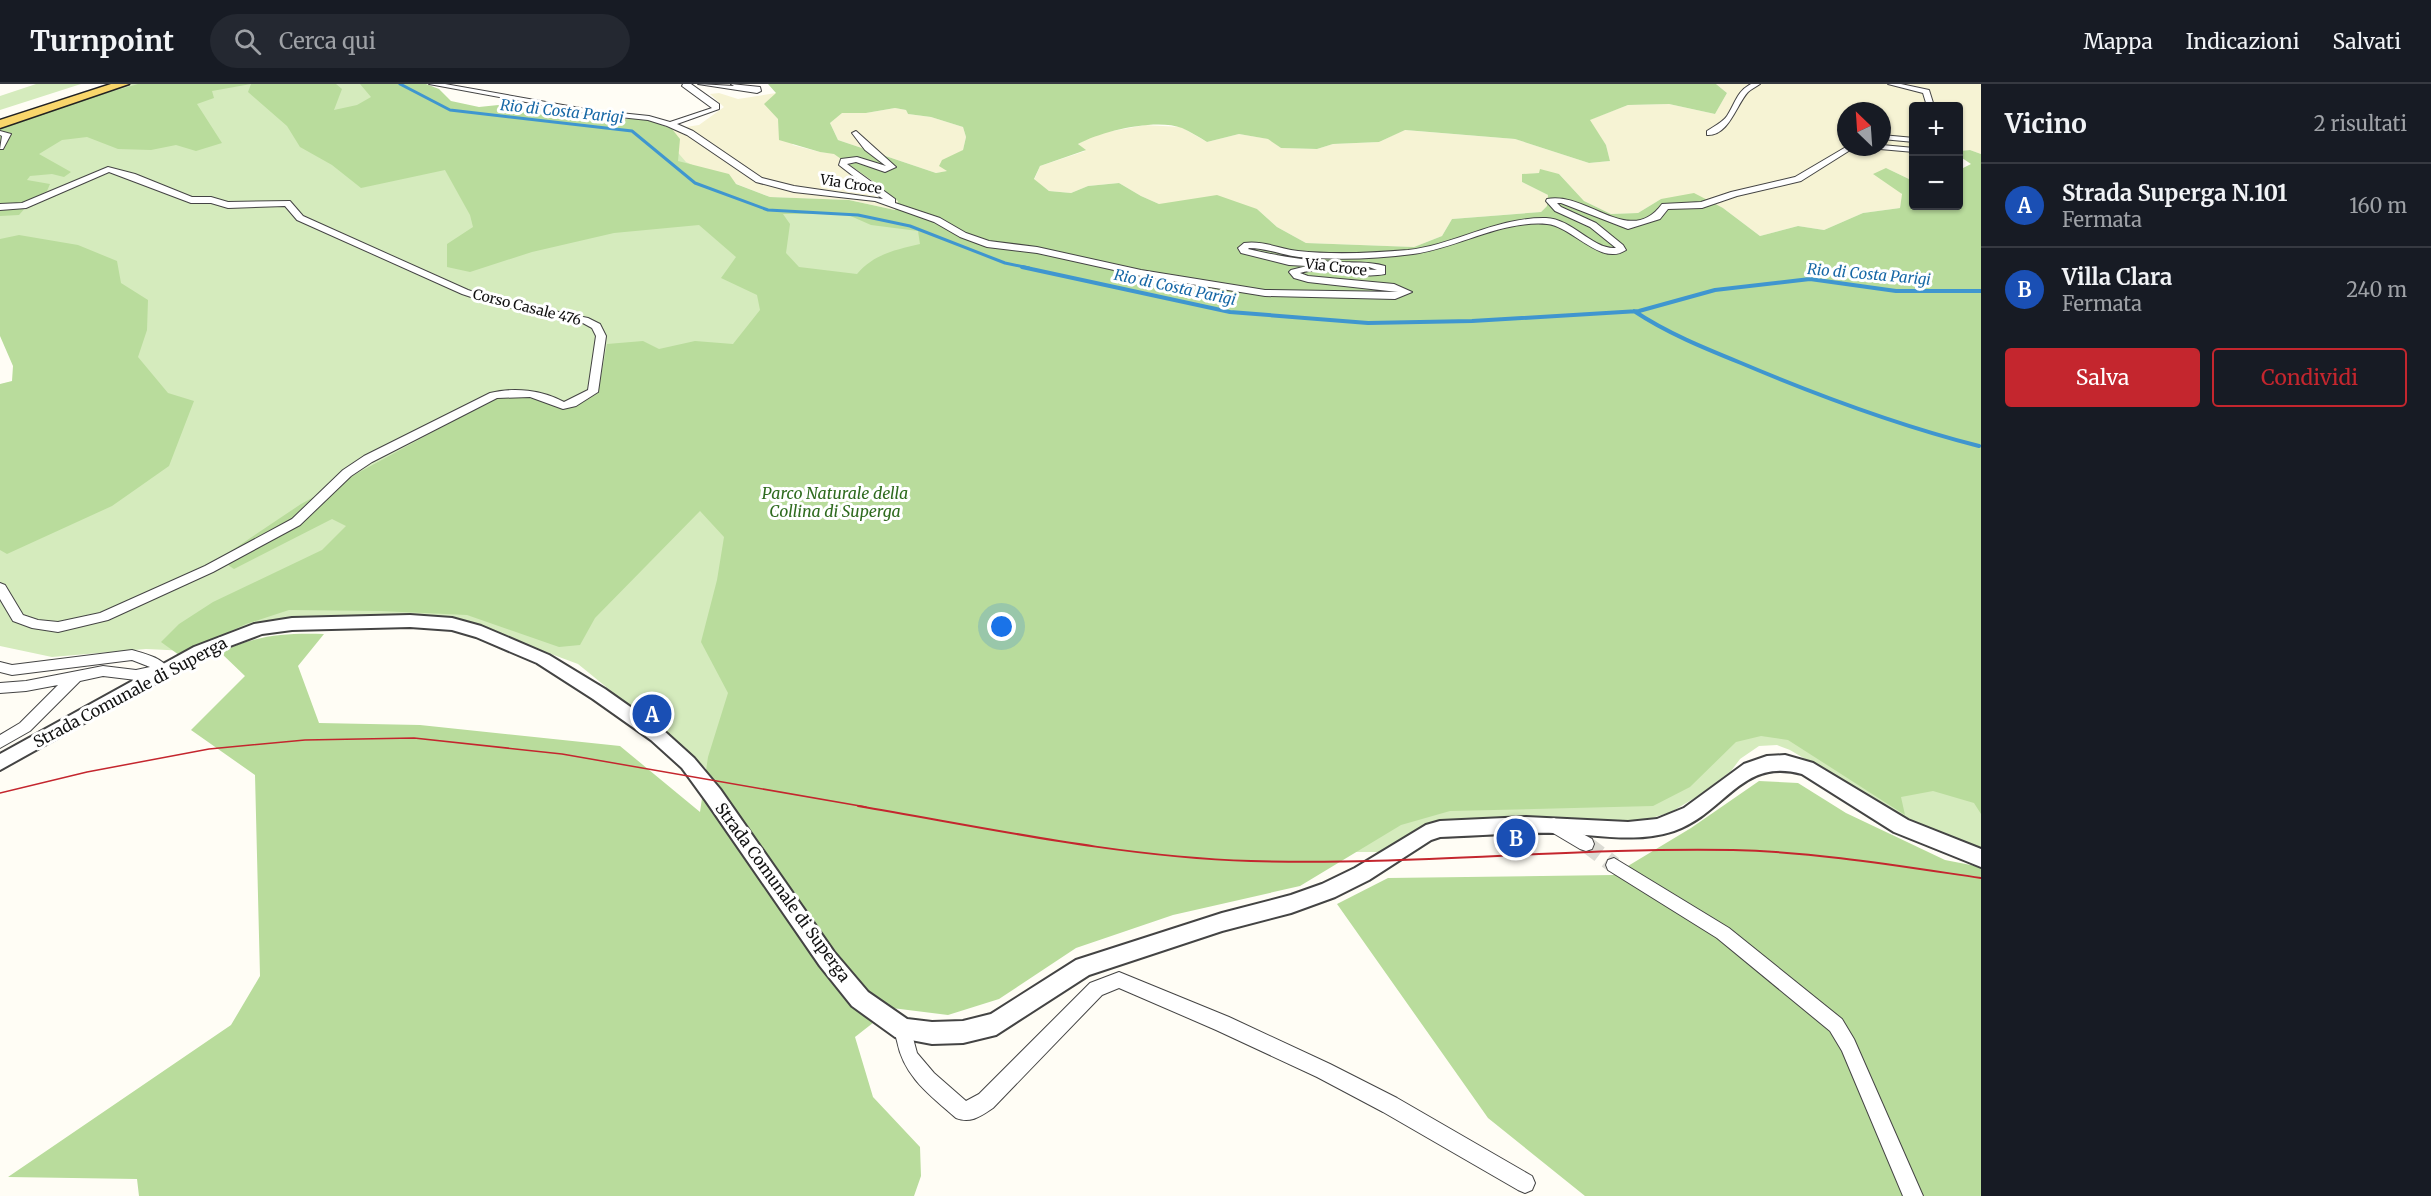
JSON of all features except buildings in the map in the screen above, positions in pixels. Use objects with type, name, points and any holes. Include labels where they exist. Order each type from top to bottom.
[{"type":"main road","points":[[0,124],[49,106],[123,84]]},
{"type":"street","name":"Via Croce","points":[[433,84],[556,106],[649,118],[670,124],[690,133],[759,180],[777,186],[855,195],[937,220],[963,235],[987,244],[1037,250],[1141,273],[1265,293],[1395,296],[1407,292],[1394,287],[1308,279],[1297,276],[1294,272],[1308,269],[1360,274],[1382,272],[1377,266],[1289,262],[1250,253],[1244,251],[1243,248],[1253,245],[1300,254],[1412,252],[1449,244],[1507,225],[1547,221],[1562,224],[1584,236],[1602,250],[1616,252],[1621,250],[1620,247],[1593,225],[1558,209],[1550,201],[1562,200],[1620,224],[1634,225],[1657,217],[1665,206],[1702,205],[1734,194],[1798,179],[1837,155]]},
{"type":"street","points":[[670,124],[716,106],[686,86],[687,84]]},
{"type":"street","points":[[702,84],[758,91],[735,84]]},
{"type":"street","points":[[1710,133],[1730,118],[1735,105],[1747,89],[1756,84]]},
{"type":"street","points":[[1892,84],[1926,93],[1929,102]]},
{"type":"street","points":[[0,133],[7,134],[0,147]]},
{"type":"street","points":[[856,133],[868,148],[892,167],[885,170],[857,159],[844,161],[843,165],[896,204],[896,207]]},
{"type":"street","points":[[1891,138],[1909,140]]},
{"type":"street","points":[[1891,148],[1909,150]]},
{"type":"street","name":"Corso Casale 476","points":[[0,207],[23,206],[108,169],[132,176],[191,200],[211,200],[228,205],[287,203],[300,218],[451,286],[489,300],[584,320],[596,326],[601,336],[593,392],[584,398],[563,406],[543,395],[508,393],[494,395],[368,459],[347,473],[296,522],[265,540],[209,569],[103,617],[58,627],[38,625],[18,618],[0,588]]},
{"type":"street","name":"Strada Comunale di Superga","points":[[0,763],[163,670],[206,648],[246,632],[291,624],[410,621],[446,623],[481,632],[543,659],[599,694],[657,735],[688,763],[725,810],[827,959],[860,999],[903,1029],[932,1034],[963,1032],[996,1024],[1083,967],[1328,891],[1362,874],[1426,833],[1440,829],[1554,825],[1616,831],[1652,829],[1686,818],[1713,800],[1757,764],[1780,760],[1792,762],[1814,772],[1901,826],[1981,858]]},
{"type":"street","points":[[0,667],[12,670],[132,655],[153,662],[163,670]]},
{"type":"street","points":[[0,688],[26,686],[103,671],[136,675],[163,670]]},
{"type":"street","points":[[0,742],[25,727],[76,676]]},
{"type":"street","points":[[1554,825],[1586,844]]},
{"type":"street","points":[[1614,865],[1723,933],[1836,1025],[1848,1045],[1912,1196]]},
{"type":"street","points":[[903,1029],[909,1057],[927,1080],[963,1112],[973,1110],[986,1101],[1096,989],[1119,980],[1191,1008],[1300,1059],[1390,1105],[1525,1183]]},
{"type":"shaded area","points":[[1716,84],[1981,84],[1981,154],[1970,150],[1963,151],[1963,102],[1909,102],[1909,179],[1886,168],[1902,195],[1900,208],[1863,213],[1824,230],[1798,226],[1760,236],[1723,208],[1661,199],[1638,213],[1611,214],[1584,201],[1559,174],[1539,173],[1522,175],[1522,182],[1548,195],[1547,206],[1541,212],[1452,219],[1442,236],[1414,247],[1306,243],[1277,227],[1257,209],[1159,204],[1119,183],[1088,186],[1071,193],[1049,191],[1034,180],[1040,166],[1085,151],[1078,144],[1096,134],[1145,125],[1181,127],[1207,142],[1239,134],[1269,139],[1281,148],[1317,149],[1333,144],[1379,142],[1404,130],[1515,139],[1589,163],[1610,161],[1606,145],[1589,120],[1628,105],[1669,104],[1715,114],[1727,93]]},
{"type":"shaded area","points":[[719,93],[738,99],[776,93],[778,119],[793,145],[834,153],[874,182],[888,196],[898,201],[895,210],[849,200],[770,197],[678,161],[672,129],[699,125],[724,107],[710,94]]},
{"type":"shaded area","points":[[895,108],[906,110],[908,114],[931,117],[963,127],[966,137],[963,150],[948,171],[936,173],[838,140],[830,123],[841,113],[866,113]]},
{"type":"green space","points":[[36,84],[81,84],[0,110],[0,96]]},
{"type":"green space","name":"Parco Naturale della Collina di Superga","points":[[129,84],[401,84],[439,103],[662,134],[686,162],[770,201],[891,218],[1981,290],[1981,852],[1936,837],[1790,750],[1777,745],[1759,746],[1740,759],[1731,771],[1698,796],[1671,812],[1652,818],[1628,821],[1506,818],[1423,826],[1386,852],[1170,852],[708,770],[578,664],[492,632],[446,620],[287,618],[188,651],[146,649],[52,657],[0,646],[0,396],[86,333],[0,253],[0,126],[92,93]]},
{"type":"green space","points":[[138,84],[251,84],[212,91],[214,98],[197,104],[222,143],[196,151],[176,145],[151,150],[118,149],[87,137],[62,140],[39,154],[71,172],[64,177],[52,174],[30,176],[27,180],[50,184],[47,191],[33,199],[19,215],[0,216],[0,128],[51,109]]},
{"type":"green space","name":"Parco Naturale della Collina di Superga","points":[[251,84],[336,84],[342,89],[334,110],[357,105],[371,97],[360,84],[426,84],[439,89],[451,101],[479,107],[508,104],[547,109],[596,121],[644,118],[672,129],[680,139],[678,161],[729,174],[736,184],[770,197],[849,200],[895,210],[898,201],[888,196],[874,182],[834,154],[779,140],[778,119],[764,104],[776,93],[768,84],[1716,84],[1727,93],[1715,114],[1669,104],[1628,105],[1590,120],[1606,145],[1610,161],[1589,163],[1515,139],[1405,130],[1379,142],[1333,144],[1317,149],[1281,148],[1268,139],[1239,134],[1207,142],[1182,128],[1158,124],[1129,127],[1088,139],[1078,144],[1086,150],[1040,166],[1034,179],[1049,191],[1071,193],[1088,186],[1119,183],[1159,204],[1217,195],[1257,209],[1277,227],[1306,243],[1414,247],[1442,236],[1452,219],[1541,212],[1547,206],[1548,195],[1522,182],[1522,174],[1539,173],[1540,169],[1559,174],[1584,201],[1611,214],[1638,213],[1661,199],[1694,193],[1723,208],[1760,236],[1798,226],[1824,230],[1863,213],[1900,208],[1902,194],[1873,174],[1886,168],[1909,179],[1909,210],[1963,210],[1963,168],[1971,164],[1963,159],[1963,151],[1970,150],[1981,154],[1981,814],[1974,803],[1933,791],[1901,797],[1905,815],[1788,740],[1761,736],[1736,742],[1690,787],[1653,806],[1450,811],[1401,825],[1300,886],[1173,915],[1076,948],[999,999],[948,1015],[892,1008],[855,1037],[873,1097],[920,1147],[921,1176],[914,1196],[139,1196],[137,1179],[8,1177],[231,1025],[260,976],[255,775],[191,730],[245,676],[220,652],[271,636],[324,634],[298,666],[319,723],[420,725],[620,746],[700,812],[708,757],[728,693],[701,642],[717,580],[724,537],[700,511],[595,618],[580,645],[559,647],[467,615],[289,610],[246,624],[179,655],[161,642],[179,624],[213,602],[322,550],[346,526],[332,519],[234,569],[219,559],[301,504],[495,398],[539,399],[566,409],[587,400],[598,392],[607,344],[643,341],[659,349],[695,341],[733,344],[760,310],[757,295],[721,278],[736,257],[699,225],[614,233],[532,252],[470,272],[447,267],[447,244],[473,227],[470,215],[445,170],[361,188],[332,165],[300,147],[287,126],[248,92]],"holes":[[[895,108],[906,110],[908,114],[931,117],[963,127],[966,137],[963,150],[942,160],[939,166],[947,171],[936,173],[838,140],[830,123],[842,113],[866,113]],[[783,214],[846,214],[871,225],[918,231],[920,244],[878,257],[857,274],[799,267],[786,253],[790,224]]]},
{"type":"green space","points":[[19,235],[78,245],[117,261],[121,283],[148,300],[147,330],[138,357],[168,393],[194,401],[169,466],[112,506],[7,554],[0,550],[0,384],[12,381],[13,366],[0,336],[0,239]]},
{"type":"green space","points":[[1759,781],[1798,783],[1846,813],[1945,860],[1981,867],[1981,1196],[1585,1196],[1488,1118],[1337,904],[1388,878],[1613,875],[1691,828]]},
{"type":"waterway","name":"Rio di Costa Parigi","points":[[400,84],[450,110],[632,131],[695,183],[768,210],[858,215],[910,226],[1005,263],[1029,268]]},
{"type":"waterway","name":"Rio di Costa Parigi","points":[[1022,267],[1230,312],[1368,323],[1472,321],[1634,311]]},
{"type":"waterway","name":"Rio di Costa Parigi","points":[[1634,311],[1715,290],[1810,279],[1896,291],[1981,291]]},
{"type":"waterway","points":[[1634,311],[1686,340],[1800,387],[1888,419],[1979,446]]},
{"type":"tunnel","points":[[1586,844],[1614,865]]},
{"type":"tram line","points":[[0,793],[87,772],[209,749],[305,740],[414,738],[562,754],[866,807]]},
{"type":"tram line","points":[[858,806],[1103,848],[1202,858],[1311,862],[1612,851],[1733,850],[1826,857],[1981,878]]},
{"type":"place","name":"Strada Superga N.101","points":[[652,714]]},
{"type":"place","name":"Villa Clara","points":[[1516,838]]}]
